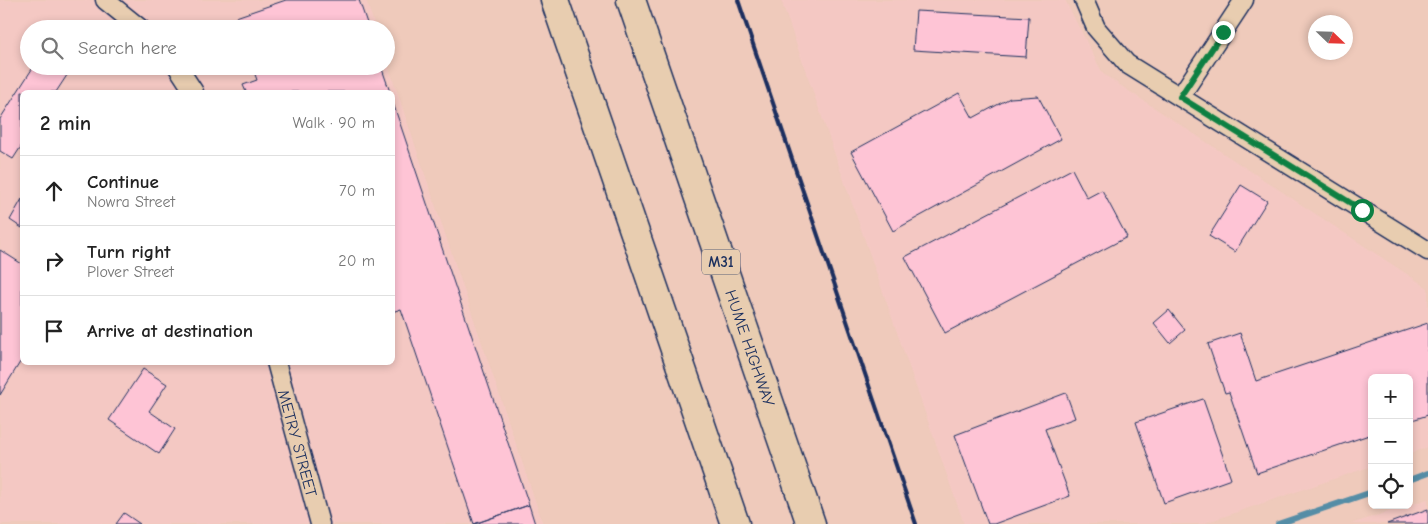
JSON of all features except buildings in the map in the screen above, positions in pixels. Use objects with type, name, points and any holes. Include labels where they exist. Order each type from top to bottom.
[{"type":"highway","points":[[555,0],[735,524]]},
{"type":"highway","name":"HUME HIGHWAY","points":[[631,0],[811,524]]},
{"type":"street","points":[[105,0],[130,20]]},
{"type":"street","points":[[1084,0],[1096,28],[1127,64],[1428,251]]},
{"type":"street","points":[[1180,97],[1244,0]]},
{"type":"street","points":[[183,75],[193,90]]},
{"type":"street","name":"METRY STREET","points":[[277,365],[320,524]]},
{"type":"shaded area","points":[[0,0],[366,0],[373,20],[20,20],[20,75],[391,75],[543,524],[0,524]]},
{"type":"shaded area","points":[[781,0],[1065,0],[1103,74],[1428,288],[1428,447],[1413,453],[1413,374],[1368,374],[1368,467],[1202,524],[964,524]]},
{"type":"shaded area","points":[[1428,499],[1428,524],[1351,524],[1397,509],[1413,509],[1413,504]]},
{"type":"waterway","points":[[1413,479],[1428,473]]},
{"type":"waterway","points":[[1278,524],[1368,493]]},
{"type":"railway","points":[[738,0],[916,524]]},
{"type":"route","points":[[1223,32],[1180,97],[1362,210]]}]
